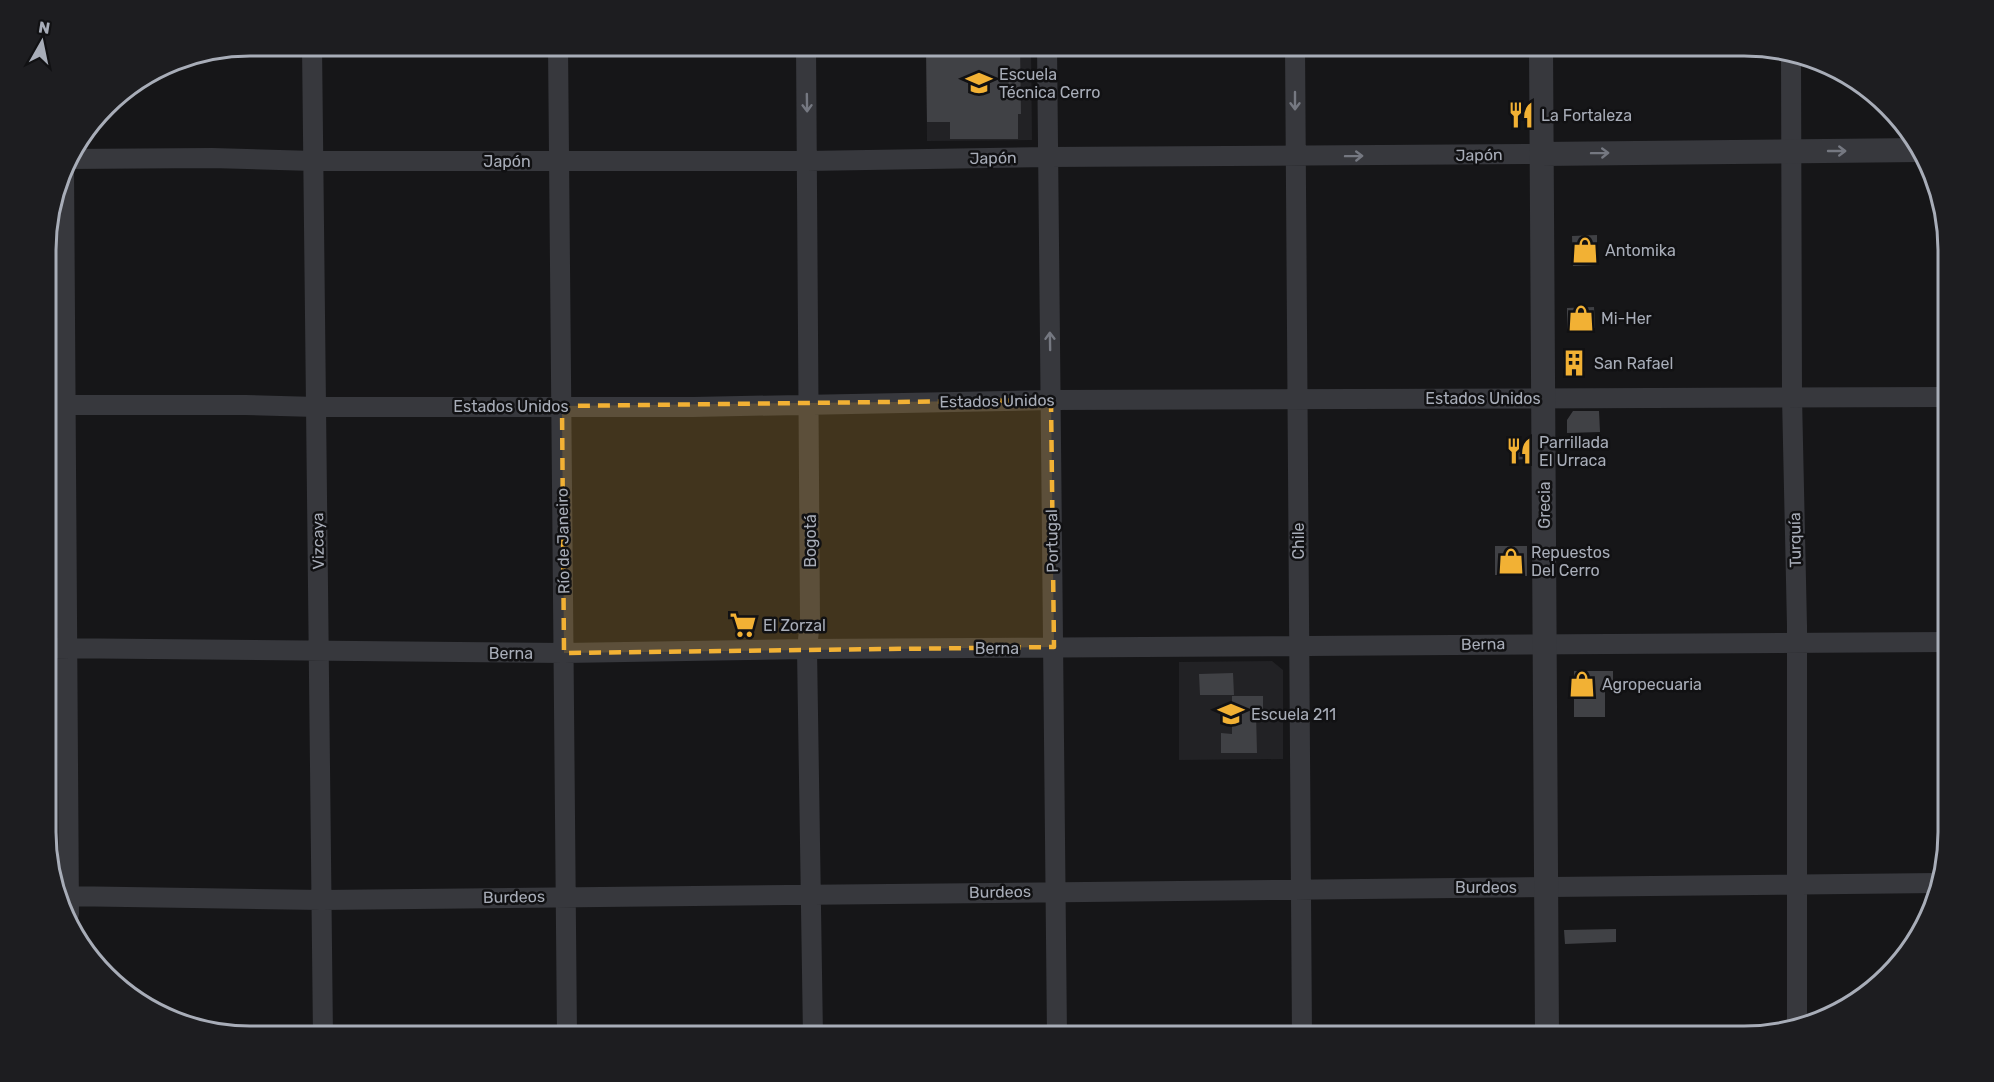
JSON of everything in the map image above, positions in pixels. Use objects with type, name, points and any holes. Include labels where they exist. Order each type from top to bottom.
[{"type":"street","name":"Vizcaya","points":[[312,56],[323,1026]]},
{"type":"street","name":"Río de Janeiro","points":[[558,56],[567,1026]]},
{"type":"street","name":"Bogotá","points":[[806,56],[810,403],[810,621],[807,649],[813,1026]]},
{"type":"street","name":"Portugal","points":[[1047,56],[1057,1026]]},
{"type":"street","name":"Chile","points":[[1295,56],[1302,1026]]},
{"type":"street","name":"Grecia","points":[[1541,56],[1547,1026]]},
{"type":"street","name":"Turquía","points":[[1791,61],[1792,397],[1797,642],[1797,1019]]},
{"type":"street","name":"Japón","points":[[79,159],[807,161],[1910,150]]},
{"type":"street","points":[[64,192],[68,648],[67,898]]},
{"type":"street","name":"Estados Unidos","points":[[56,405],[693,406],[1297,398],[1938,397]]},
{"type":"street","name":"Berna","points":[[56,648],[564,653],[1545,643],[1938,642]]},
{"type":"street","name":"Burdeos","points":[[68,902],[1932,883]]},
{"type":"highlighted area","points":[[1051,400],[1054,647],[564,653],[562,406]]},
{"type":"shaded area","name":"Escuela Técnica Cerro","points":[[926,56],[1031,56],[1032,140],[927,141]]},
{"type":"shaded area","name":"Escuela 211","points":[[1272,661],[1283,670],[1283,759],[1179,760],[1179,662]]},
{"type":"building","name":"Escuela Técnica Cerro","points":[[926,56],[1020,56],[1021,114],[1018,114],[1018,139],[950,139],[950,122],[927,122]]},
{"type":"building","name":"Antomika","points":[[1597,235],[1597,265],[1573,266],[1572,236]]},
{"type":"building","name":"Mi-Her","points":[[1594,307],[1595,328],[1567,329],[1567,308]]},
{"type":"building","name":"San Rafael","points":[[1584,356],[1585,371],[1567,372],[1563,368],[1563,357]]},
{"type":"building","points":[[1573,411],[1599,411],[1600,432],[1567,433],[1567,420]]},
{"type":"building","name":"Parrillada El Urraca","points":[[1512,444],[1525,444],[1526,459],[1513,460]]},
{"type":"building","name":"Repuestos Del Cerro","points":[[1495,546],[1527,546],[1527,576],[1495,575]]},
{"type":"building","points":[[1574,671],[1613,671],[1613,682],[1605,682],[1605,717],[1574,717]]},
{"type":"building","points":[[1233,673],[1234,695],[1200,695],[1199,674]]},
{"type":"building","points":[[1232,696],[1263,696],[1263,713],[1256,713],[1257,753],[1221,753],[1221,733],[1232,734]]},
{"type":"building","points":[[1616,929],[1616,942],[1565,944],[1564,930]]},
{"type":"place","name":"Escuela Técnica Cerro","points":[[979,83]]},
{"type":"place","name":"La Fortaleza","points":[[1521,115]]},
{"type":"place","name":"Antomika","points":[[1585,250]]},
{"type":"place","name":"Mi-Her","points":[[1581,318]]},
{"type":"place","name":"San Rafael","points":[[1574,363]]},
{"type":"place","name":"Parrillada El Urraca","points":[[1519,451]]},
{"type":"place","name":"Repuestos Del Cerro","points":[[1511,561]]},
{"type":"place","name":"El Zorzal","points":[[743,625]]},
{"type":"place","name":"Agropecuaria","points":[[1582,684]]},
{"type":"place","name":"Escuela 211","points":[[1231,714]]}]
